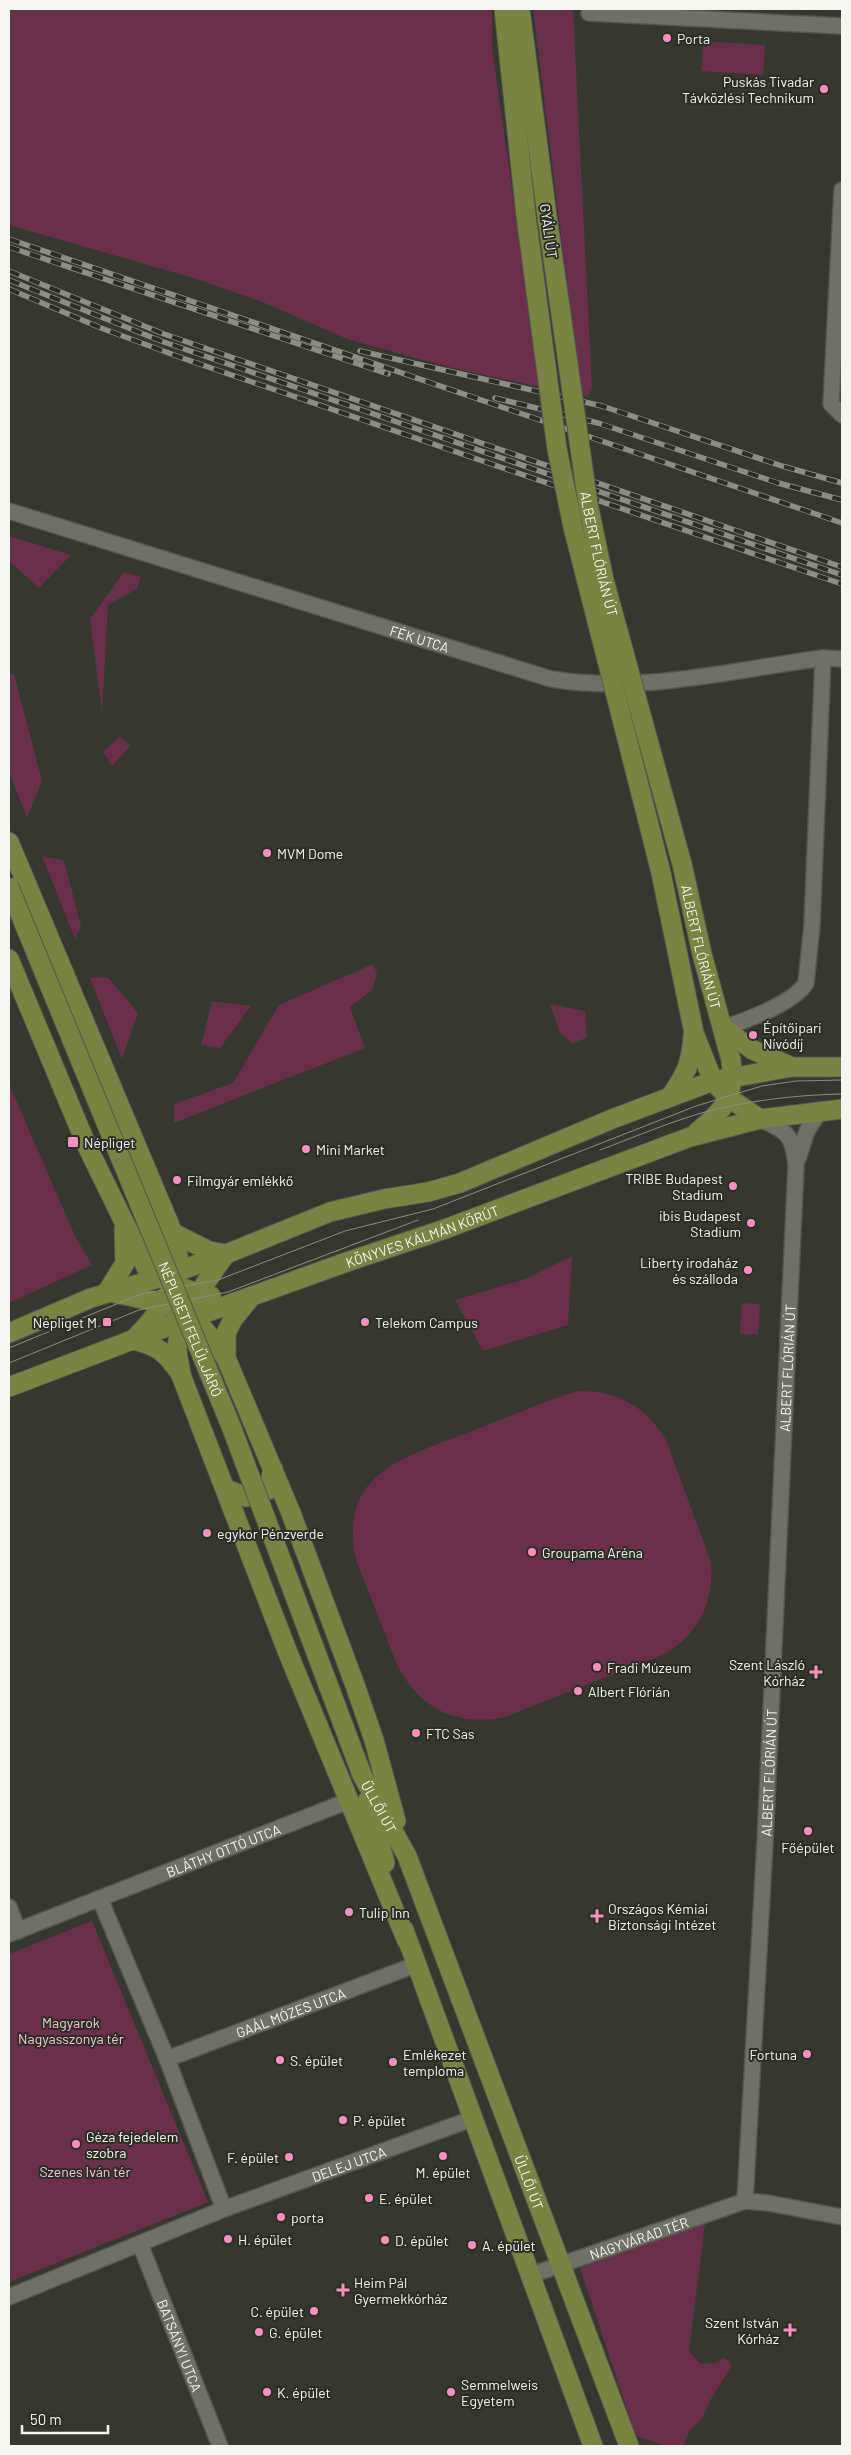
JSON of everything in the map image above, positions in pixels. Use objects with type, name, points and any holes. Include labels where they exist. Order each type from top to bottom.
[{"type":"main road","name":"GYÁLI ÚT","points":[[504,9],[526,216],[557,449]]},
{"type":"main road","name":"GYÁLI ÚT","points":[[520,9],[581,454]]},
{"type":"main road","name":"ALBERT FLÓRIÁN ÚT","points":[[557,449],[573,527],[661,873],[694,1033],[714,1082]]},
{"type":"main road","name":"ALBERT FLÓRIÁN ÚT","points":[[581,454],[588,504],[604,580],[682,864],[702,954],[723,1028]]},
{"type":"main road","points":[[9,842],[173,1233],[178,1255],[162,1303],[152,1321],[133,1340]]},
{"type":"main road","name":"NÉPLIGETI FELÜLJÁRÓ","points":[[9,887],[231,1426],[362,1775]]},
{"type":"main road","points":[[9,959],[87,1146],[124,1225],[146,1266],[199,1294],[221,1298],[252,1296]]},
{"type":"main road","points":[[723,1028],[753,1050],[792,1067]]},
{"type":"main road","points":[[690,1137],[723,1110],[729,1098],[733,1077],[723,1028]]},
{"type":"main road","points":[[670,1097],[686,1073],[692,1058],[694,1033]]},
{"type":"main road","points":[[9,1333],[107,1292],[170,1277],[330,1212],[384,1199],[428,1192],[460,1183],[670,1097],[714,1082],[792,1067],[842,1067]]},
{"type":"main road","points":[[714,1082],[729,1098],[760,1119]]},
{"type":"main road","name":"KÖNYVES KÁLMÁN KÖRÚT","points":[[9,1387],[189,1318],[445,1229],[690,1137],[760,1119],[842,1109]]},
{"type":"main road","points":[[87,1146],[87,1139],[94,1132],[102,1129],[112,1128],[130,1133]]},
{"type":"main road","points":[[107,1188],[115,1194],[126,1194],[136,1190],[148,1172]]},
{"type":"main road","points":[[107,1292],[125,1263],[124,1225]]},
{"type":"main road","points":[[173,1233],[209,1252],[226,1254]]},
{"type":"main road","points":[[181,1375],[177,1348],[199,1294],[210,1275],[226,1254]]},
{"type":"main road","points":[[107,1292],[162,1303],[204,1329],[226,1358],[274,1469],[355,1685],[374,1740],[406,1856]]},
{"type":"main road","points":[[226,1358],[226,1333],[233,1319],[252,1296]]},
{"type":"main road","points":[[133,1340],[154,1345],[168,1356],[181,1375],[288,1653],[407,1941]]},
{"type":"main road","points":[[181,1375],[193,1361],[208,1356],[226,1358]]},
{"type":"main road","points":[[226,1489],[246,1497],[268,1490],[274,1469]]},
{"type":"main road","name":"ÜLLŐI ÚT","points":[[362,1775],[406,1856],[629,2446]]},
{"type":"main road","name":"ÜLLŐI ÚT","points":[[362,1775],[407,1941],[474,2118],[593,2446]]},
{"type":"street","points":[[589,13],[842,26]]},
{"type":"street","points":[[842,190],[831,404],[842,415]]},
{"type":"street","name":"FÉK UTCA","points":[[9,511],[551,679],[583,684],[645,684],[823,658],[842,659]]},
{"type":"street","name":"ALBERT FLÓRIÁN ÚT","points":[[723,1028],[739,1023],[796,996],[806,984],[809,969],[823,658]]},
{"type":"street","name":"ALBERT FLÓRIÁN ÚT","points":[[796,1165],[807,1130],[820,1112]]},
{"type":"street","name":"ALBERT FLÓRIÁN ÚT","points":[[745,2201],[796,1165],[794,1145],[785,1132],[760,1119]]},
{"type":"street","name":"BLÁTHY OTTÓ UTCA","points":[[100,1899],[348,1801]]},
{"type":"street","points":[[9,1907],[13,1933],[100,1899],[166,2059],[224,2209],[9,2298]]},
{"type":"street","name":"GAÁL MÓZES UTCA","points":[[166,2059],[415,1964]]},
{"type":"street","name":"DELEJ UTCA","points":[[224,2209],[474,2118]]},
{"type":"street","points":[[745,2201],[768,2203],[842,2217]]},
{"type":"street","name":"NAGYVÁRAD TÉR","points":[[531,2275],[745,2201]]},
{"type":"street","name":"BATSÁNYI UTCA","points":[[140,2244],[220,2446]]},
{"type":"green space","points":[[9,9],[492,9],[492,48],[540,387],[448,367],[347,339],[260,301],[193,278],[9,225]]},
{"type":"green space","points":[[533,9],[573,9],[592,388],[588,397],[581,395]]},
{"type":"green space","points":[[703,41],[765,45],[763,75],[701,71]]},
{"type":"green space","points":[[9,536],[71,555],[39,588],[9,561]]},
{"type":"green space","points":[[124,572],[141,577],[137,589],[108,605],[102,713],[90,619]]},
{"type":"green space","points":[[9,674],[14,674],[42,781],[27,818],[9,772]]},
{"type":"green space","points":[[119,737],[131,745],[112,766],[103,752]]},
{"type":"green space","points":[[42,856],[64,860],[81,927],[75,939]]},
{"type":"green space","points":[[373,964],[377,974],[372,990],[350,1007],[365,1048],[174,1123],[174,1104],[233,1083],[279,1005]]},
{"type":"green space","points":[[108,977],[138,1013],[122,1059],[90,978]]},
{"type":"green space","points":[[212,1001],[251,1006],[220,1048],[201,1045]]},
{"type":"green space","points":[[550,1004],[585,1011],[587,1037],[573,1044],[560,1033]]},
{"type":"green space","points":[[9,1084],[76,1238],[92,1265],[9,1303]]},
{"type":"green space","points":[[572,1256],[568,1325],[483,1351],[455,1300],[525,1279]]},
{"type":"green space","points":[[742,1303],[760,1304],[758,1335],[740,1334]]},
{"type":"green space","name":"Groupama Aréna","points":[[580,1391],[607,1394],[630,1403],[650,1418],[666,1440],[711,1562],[710,1590],[702,1615],[696,1626],[687,1636],[665,1654],[502,1718],[469,1719],[440,1711],[416,1693],[397,1665],[356,1560],[353,1532],[356,1509],[365,1490],[378,1475],[395,1463],[437,1444],[564,1395]]},
{"type":"green space","points":[[92,1921],[208,2202],[9,2282],[9,1954]]},
{"type":"green space","points":[[705,2223],[689,2351],[701,2364],[714,2363],[723,2358],[729,2361],[731,2367],[711,2399],[702,2419],[690,2430],[683,2446],[666,2446],[636,2436],[580,2268]]},
{"type":"tram line","points":[[9,1348],[141,1294],[218,1280],[345,1231],[433,1209],[696,1106],[762,1086],[796,1081],[842,1080]]},
{"type":"tram line","points":[[600,1150],[673,1122],[715,1109],[769,1100],[842,1094]]},
{"type":"tram line","points":[[9,1363],[139,1310],[228,1292],[418,1220]]},
{"type":"railway","points":[[9,239],[842,523]]},
{"type":"railway","points":[[9,247],[388,374]]},
{"type":"railway","points":[[9,271],[164,334],[842,567]]},
{"type":"railway","points":[[9,280],[161,341],[842,575]]},
{"type":"railway","points":[[9,289],[101,328],[185,359],[842,584]]},
{"type":"railway","points":[[360,351],[602,406],[782,466],[842,483]]},
{"type":"railway","points":[[495,398],[598,423],[778,483],[842,500]]},
{"type":"place","name":"Porta","points":[[667,38]]},
{"type":"place","name":"Puskás Tivadar Távközlési Technikum","points":[[824,89]]},
{"type":"place","name":"MVM Dome","points":[[267,853]]},
{"type":"place","name":"Építőipari Nívódíj","points":[[753,1035]]},
{"type":"place","name":"Népliget","points":[[73,1142]]},
{"type":"place","name":"Mini Market","points":[[306,1149]]},
{"type":"place","name":"Filmgyár emlékkő","points":[[177,1180]]},
{"type":"place","name":"TRIBE Budapest Stadium","points":[[733,1186]]},
{"type":"place","name":"ibis Budapest Stadium","points":[[751,1223]]},
{"type":"place","name":"Liberty irodaház és szálloda","points":[[748,1270]]},
{"type":"place","name":"Népliget M","points":[[107,1322]]},
{"type":"place","name":"Telekom Campus","points":[[365,1322]]},
{"type":"place","name":"egykor Pénzverde","points":[[207,1533]]},
{"type":"place","name":"Groupama Aréna","points":[[532,1552]]},
{"type":"place","name":"Fradi Múzeum","points":[[597,1667]]},
{"type":"place","name":"Szent László Kórház","points":[[816,1672]]},
{"type":"place","name":"Albert Flórián","points":[[578,1691]]},
{"type":"place","name":"FTC Sas","points":[[416,1733]]},
{"type":"place","name":"Főépület","points":[[808,1831]]},
{"type":"place","name":"Tulip Inn","points":[[349,1912]]},
{"type":"place","name":"Országos Kémiai Biztonsági Intézet","points":[[597,1916]]},
{"type":"place","name":"Fortuna","points":[[807,2054]]},
{"type":"place","name":"S. épület","points":[[280,2060]]},
{"type":"place","name":"Emlékezet temploma","points":[[393,2062]]},
{"type":"place","name":"P. épület","points":[[343,2120]]},
{"type":"place","name":"Géza fejedelem szobra","points":[[76,2144]]},
{"type":"place","name":"M. épület","points":[[443,2156]]},
{"type":"place","name":"F. épület","points":[[289,2157]]},
{"type":"place","name":"E. épület","points":[[369,2198]]},
{"type":"place","name":"porta","points":[[281,2217]]},
{"type":"place","name":"H. épület","points":[[228,2239]]},
{"type":"place","name":"D. épület","points":[[385,2240]]},
{"type":"place","name":"A. épület","points":[[472,2245]]},
{"type":"place","name":"Heim Pál Gyermekkórház","points":[[343,2290]]},
{"type":"place","name":"C. épület","points":[[314,2311]]},
{"type":"place","name":"Szent István Kórház","points":[[790,2330]]},
{"type":"place","name":"G. épület","points":[[259,2332]]},
{"type":"place","name":"K. épület","points":[[267,2392]]},
{"type":"place","name":"Semmelweis Egyetem","points":[[451,2392]]},
{"type":"park label","name":"Magyarok Nagyasszonya tér","points":[[71,2030]]},
{"type":"park label","name":"Szenes Iván tér","points":[[85,2171]]}]
